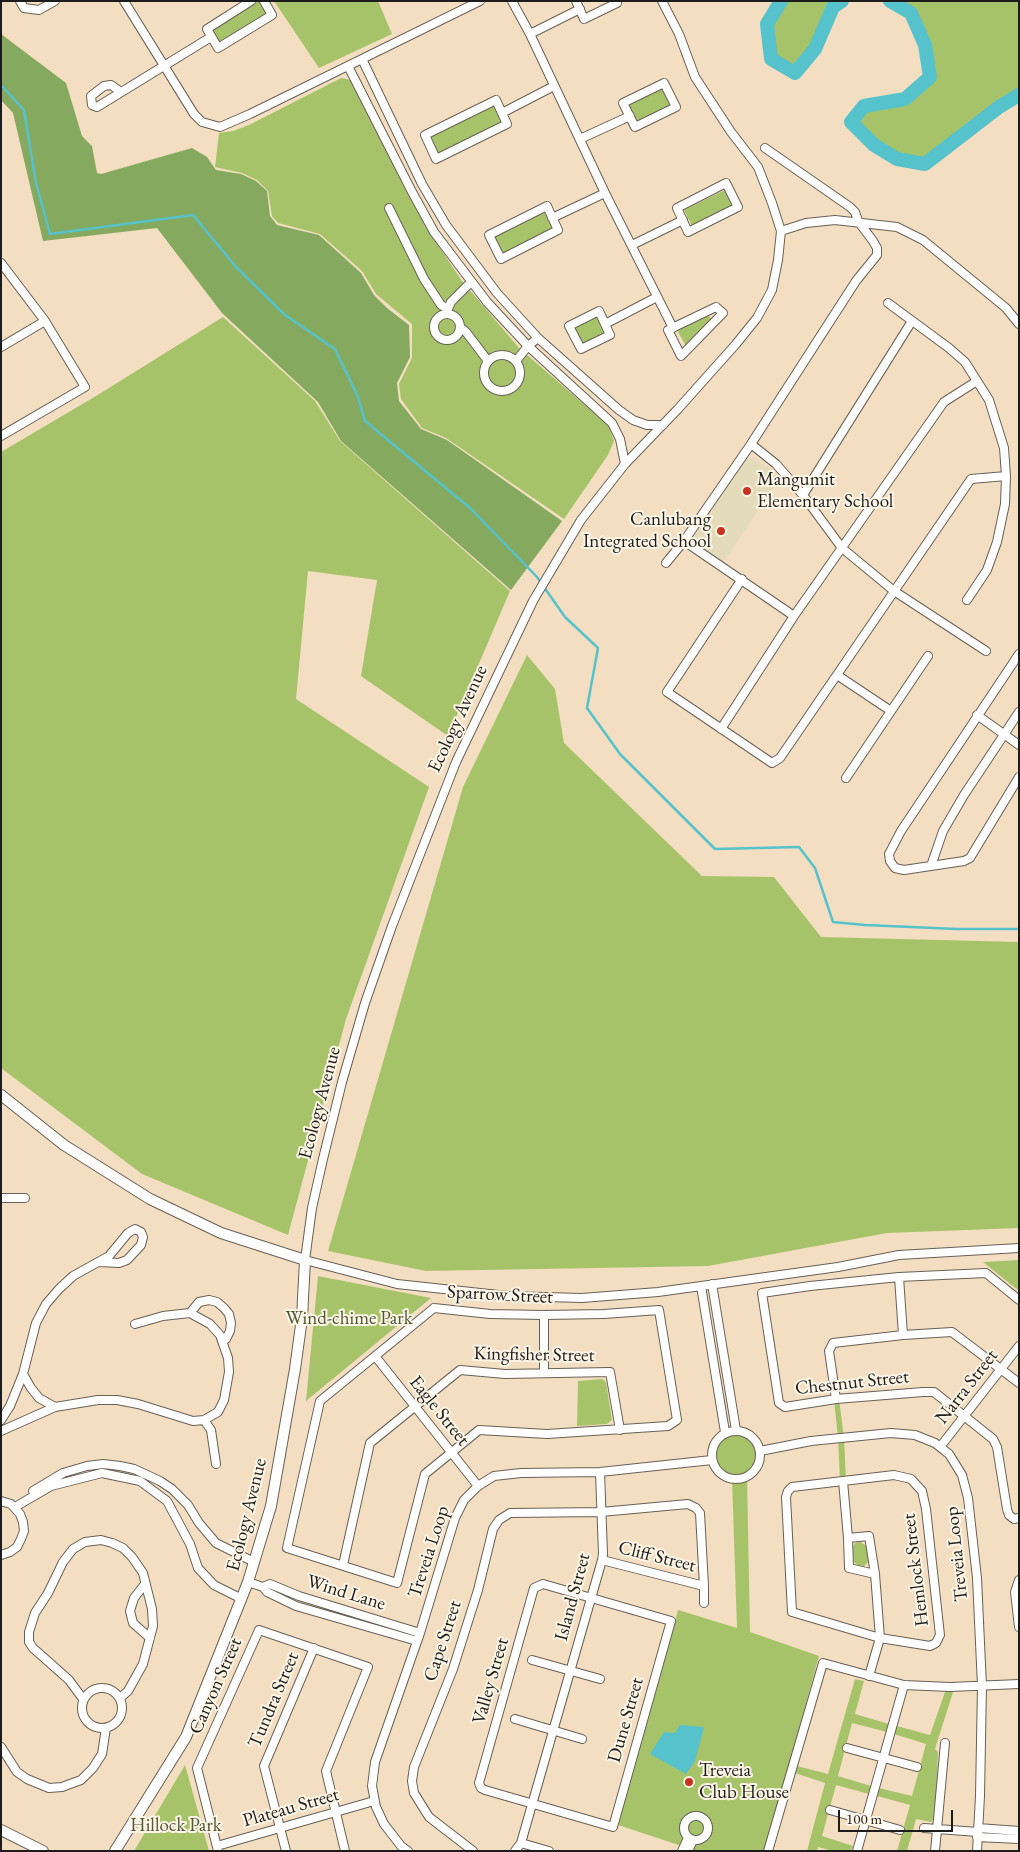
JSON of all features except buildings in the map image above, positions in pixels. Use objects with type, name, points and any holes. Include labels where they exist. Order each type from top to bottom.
[{"type":"street","points":[[20,1],[24,8],[39,10],[55,1]]},
{"type":"street","points":[[124,1],[194,114],[202,122],[220,126],[243,117],[480,1]]},
{"type":"street","points":[[251,1],[207,29],[218,48],[272,15],[264,1]]},
{"type":"street","points":[[512,1],[530,34],[673,328]]},
{"type":"street","points":[[530,34],[578,5],[584,19],[617,3],[616,1]]},
{"type":"street","name":"Ecology Avenue","points":[[115,1851],[186,1737],[248,1582],[271,1506],[295,1369],[302,1318],[304,1260],[312,1208],[342,1082],[365,1003],[392,926],[456,762],[533,601],[580,520],[624,464],[678,409],[736,344],[757,318],[772,290],[778,260],[780,231],[772,203],[758,167],[732,132],[696,77],[679,34],[662,1]]},
{"type":"street","points":[[121,92],[211,37]]},
{"type":"street","points":[[362,59],[422,184],[446,225],[497,293],[538,338],[602,396],[633,420],[647,425],[663,425]]},
{"type":"street","points":[[348,66],[410,190],[434,232],[487,302],[528,346],[612,422],[620,439],[624,464]]},
{"type":"street","points":[[664,83],[676,107],[635,127],[630,116],[623,103],[664,83]]},
{"type":"street","points":[[502,112],[554,86]]},
{"type":"street","points":[[496,100],[502,112],[507,124],[436,159],[425,135],[496,100]]},
{"type":"street","points":[[580,139],[630,116]]},
{"type":"street","points":[[666,563],[684,541],[751,444],[856,281],[877,255],[877,248],[873,240],[850,207],[765,148]]},
{"type":"street","points":[[726,183],[738,207],[688,232],[683,220],[676,208],[726,183]]},
{"type":"street","points":[[552,218],[606,193]]},
{"type":"street","points":[[547,206],[552,218],[558,230],[501,259],[489,235],[547,206]]},
{"type":"street","points":[[389,208],[430,288],[441,305],[457,318],[460,326],[488,361]]},
{"type":"street","points":[[632,245],[683,220]]},
{"type":"street","points":[[780,231],[806,223],[835,220],[858,221],[897,227],[923,240],[1006,308],[1019,324]]},
{"type":"street","points":[[1,263],[45,321],[85,387],[1,436]]},
{"type":"street","points":[[460,326],[458,334],[451,340],[439,338],[434,332],[434,323],[447,311],[451,302],[471,282]]},
{"type":"street","points":[[605,324],[657,297]]},
{"type":"street","points":[[888,303],[965,362],[989,400],[1004,448],[1005,504],[997,542],[986,570],[967,600]]},
{"type":"street","points":[[716,307],[722,313],[680,356],[668,330],[673,328],[716,307]]},
{"type":"street","points":[[599,312],[605,324],[610,335],[581,349],[569,326],[599,312]]},
{"type":"street","points":[[1,347],[45,321]]},
{"type":"street","points":[[802,495],[912,321]]},
{"type":"street","points":[[516,361],[528,346],[538,338]]},
{"type":"street","points":[[507,355],[516,361],[520,371],[518,382],[511,390],[500,392],[494,390],[486,383],[484,372],[488,361],[492,358],[507,355]]},
{"type":"street","points":[[568,382],[576,373]]},
{"type":"street","points":[[721,729],[794,616],[944,402],[977,382]]},
{"type":"street","points":[[595,406],[602,396]]},
{"type":"street","points":[[751,444],[776,464],[842,548],[894,591],[986,651]]},
{"type":"street","points":[[742,579],[667,692],[772,763],[780,758],[971,479],[1006,476]]},
{"type":"street","points":[[684,541],[794,616]]},
{"type":"street","points":[[1019,654],[901,831],[889,854],[890,861],[895,868],[904,870],[964,861],[970,858],[1019,776]]},
{"type":"street","points":[[846,778],[928,656]]},
{"type":"street","points":[[837,675],[891,711]]},
{"type":"street","points":[[931,866],[944,831],[964,795],[1019,712]]},
{"type":"street","points":[[977,715],[1019,744]]},
{"type":"street","points":[[1,1094],[64,1145],[150,1199],[221,1233],[304,1260],[397,1284],[508,1296],[582,1298],[658,1292],[838,1267],[899,1255],[1019,1248]]},
{"type":"street","points":[[1,1198],[26,1198]]},
{"type":"street","points":[[1,1420],[10,1406],[23,1374],[36,1323],[46,1304],[73,1276],[109,1256],[128,1233],[135,1229],[141,1232],[143,1237],[141,1245],[127,1260],[119,1263],[99,1262]]},
{"type":"street","name":"Chestnut Street","points":[[1019,1300],[986,1273],[899,1277],[762,1293],[779,1403],[785,1406],[836,1399],[934,1392],[994,1440],[997,1447],[1006,1509],[1008,1515],[1014,1519],[1019,1518]]},
{"type":"street","points":[[899,1277],[903,1335]]},
{"type":"street","points":[[712,1284],[736,1430]]},
{"type":"street","points":[[701,1286],[726,1432]]},
{"type":"street","points":[[190,1313],[199,1302],[209,1300],[217,1302],[229,1314],[231,1323],[230,1331],[226,1339],[223,1340]]},
{"type":"street","name":"Sparrow Street","points":[[434,1308],[490,1314],[544,1315],[604,1314],[659,1310],[677,1420],[668,1426],[547,1434],[479,1430],[424,1474],[396,1583],[287,1548],[320,1400],[375,1356],[434,1308]]},
{"type":"street","points":[[1,1432],[55,1407],[98,1400],[117,1400],[138,1404],[194,1421],[204,1420],[218,1412],[224,1400],[229,1372],[228,1358],[223,1340],[210,1324],[190,1313],[163,1316],[135,1324]]},
{"type":"street","points":[[544,1315],[544,1373]]},
{"type":"street","points":[[836,1399],[830,1351],[833,1343],[903,1335],[952,1332],[1019,1383]]},
{"type":"street","name":"Narra Street","points":[[940,1447],[1019,1346]]},
{"type":"street","name":"Eagle Street","points":[[375,1356],[478,1486]]},
{"type":"street","points":[[715,1370],[726,1368]]},
{"type":"street","name":"Kingfisher Street","points":[[343,1566],[370,1444],[460,1370],[504,1374],[610,1372],[620,1430]]},
{"type":"street","points":[[23,1374],[39,1398],[55,1407]]},
{"type":"street","points":[[204,1420],[211,1430],[216,1464]]},
{"type":"street","points":[[736,1430],[752,1436],[760,1451],[758,1466],[747,1477],[740,1479],[725,1477],[714,1467],[711,1454],[717,1439],[726,1432],[736,1430]]},
{"type":"street","name":"Treveia Loop","points":[[760,1451],[811,1441],[890,1433],[915,1435],[935,1443],[949,1454],[962,1475],[968,1498],[977,1578],[982,1686],[976,1851]]},
{"type":"street","name":"Treveia Loop","points":[[408,1851],[401,1846],[384,1824],[374,1802],[372,1786],[375,1762],[420,1633],[455,1518],[464,1500],[478,1486],[494,1476],[521,1472],[600,1472],[712,1460]]},
{"type":"street","points":[[13,1506],[44,1483],[63,1473],[87,1466],[103,1464],[120,1466],[146,1474],[160,1481],[188,1505],[199,1523],[216,1543],[254,1562]]},
{"type":"street","name":"Island Street","points":[[514,1851],[521,1843],[602,1560],[600,1472]]},
{"type":"street","points":[[13,1506],[51,1486],[102,1473],[140,1481],[167,1501],[190,1544],[198,1568],[214,1585],[242,1599]]},
{"type":"street","name":"Hemlock Street","points":[[894,1474],[911,1479],[922,1492],[926,1509],[940,1635],[936,1643],[930,1646],[880,1638],[792,1612],[786,1497],[792,1487],[894,1474]]},
{"type":"street","points":[[843,1481],[849,1568],[875,1574]]},
{"type":"street","points":[[1,1501],[13,1506],[20,1514],[24,1531],[16,1547],[1,1556]]},
{"type":"street","name":"Cliff Street","points":[[601,1512],[688,1504],[696,1508],[700,1513],[704,1603]]},
{"type":"street","name":"Cape Street","points":[[473,1851],[429,1817],[414,1793],[412,1781],[414,1767],[453,1669],[478,1590],[493,1529],[499,1520],[510,1513],[601,1512]]},
{"type":"street","points":[[848,1538],[869,1536],[875,1574],[880,1638],[869,1676]]},
{"type":"street","points":[[83,1699],[69,1680],[30,1644],[29,1628],[35,1613],[48,1593],[63,1562],[73,1549],[85,1542],[101,1540],[112,1542],[123,1548],[132,1557],[143,1573],[152,1609],[153,1626],[143,1664],[128,1691],[120,1698]]},
{"type":"street","name":"Cliff Street","points":[[602,1560],[704,1586]]},
{"type":"street","points":[[1019,1580],[1015,1592],[1019,1628]]},
{"type":"street","name":"Wind Lane","points":[[248,1582],[264,1587],[267,1592],[296,1606],[417,1641]]},
{"type":"street","points":[[145,1584],[134,1598],[130,1610],[133,1623],[150,1638]]},
{"type":"street","name":"Wind Lane","points":[[264,1587],[270,1584],[299,1596],[420,1633]]},
{"type":"street","name":"Valley Street","points":[[532,1803],[485,1790],[481,1788],[479,1782],[534,1588],[543,1584],[591,1597]]},
{"type":"street","name":"Dune Street","points":[[532,1803],[613,1826],[616,1818],[671,1621],[591,1597]]},
{"type":"street","name":"Canyon Street","points":[[217,1848],[197,1768],[259,1630],[368,1667],[326,1770],[345,1851]]},
{"type":"street","name":"Tundra Street","points":[[286,1851],[264,1766],[314,1648]]},
{"type":"street","name":"Island Street","points":[[532,1660],[600,1679]]},
{"type":"street","points":[[768,1851],[823,1663],[904,1685],[950,1687],[1019,1684]]},
{"type":"street","points":[[857,1851],[904,1685]]},
{"type":"street","points":[[101,1687],[112,1690],[120,1698],[122,1704],[121,1716],[112,1726],[106,1728],[94,1727],[84,1718],[83,1699],[91,1691],[101,1687]]},
{"type":"street","points":[[515,1719],[582,1739]]},
{"type":"street","points":[[1,1747],[10,1762],[23,1776],[49,1788],[62,1787],[72,1785],[81,1780],[93,1768],[102,1754],[106,1728]]},
{"type":"street","points":[[935,1851],[945,1743]]},
{"type":"street","points":[[848,1748],[917,1767]]},
{"type":"street","name":"Plateau Street","points":[[217,1848],[374,1802]]},
{"type":"street","points":[[830,1810],[900,1830]]},
{"type":"street","points":[[924,1828],[978,1832],[1019,1831]]},
{"type":"street","points":[[1,1830],[43,1851]]},
{"type":"street","points":[[978,1832],[1019,1839]]},
{"type":"street","points":[[682,1851],[691,1839],[688,1851]]},
{"type":"street","points":[[521,1843],[549,1851]]},
{"type":"shaded area","points":[[746,458],[754,458],[772,470],[779,479],[723,563],[695,544],[693,539]]},
{"type":"green space","points":[[254,1],[263,1],[270,14],[219,46],[209,30]]},
{"type":"green space","points":[[274,1],[378,1],[392,34],[319,68]]},
{"type":"green space","points":[[781,1],[842,1],[833,7],[815,49],[795,73],[771,59],[767,24]]},
{"type":"green space","points":[[890,1],[1019,1],[1019,95],[999,107],[925,164],[897,159],[874,145],[851,122],[864,106],[905,99],[930,77],[925,45],[911,13]]},
{"type":"green space","points":[[1,34],[66,83],[82,136],[92,146],[97,173],[101,174],[192,148],[207,157],[216,170],[241,174],[256,181],[267,191],[270,216],[277,225],[319,235],[361,273],[374,295],[387,308],[409,325],[410,357],[397,383],[399,401],[421,429],[447,440],[562,521],[511,590],[341,441],[318,402],[222,313],[157,228],[43,241],[13,113],[1,100]]},
{"type":"green space","points":[[341,78],[351,80],[425,226],[462,281],[519,348],[608,425],[614,441],[608,455],[564,519],[446,438],[422,428],[401,399],[399,384],[412,358],[412,324],[376,294],[362,271],[320,234],[278,223],[272,216],[268,191],[257,180],[242,173],[215,167],[219,133],[233,131],[249,125]]},
{"type":"green space","points":[[662,88],[671,106],[636,123],[627,105]]},
{"type":"green space","points":[[495,103],[504,122],[438,155],[428,137]]},
{"type":"green space","points":[[725,190],[732,205],[692,226],[684,210]]},
{"type":"green space","points":[[544,211],[553,228],[503,255],[494,237]]},
{"type":"green space","points":[[707,315],[712,319],[686,346],[677,330]]},
{"type":"green space","points":[[597,316],[607,334],[583,346],[573,328]]},
{"type":"green space","points":[[223,317],[315,401],[340,441],[510,591],[448,736],[361,676],[377,580],[308,571],[296,699],[429,787],[346,1019],[288,1235],[142,1174],[1,1068],[1,452],[96,396]]},
{"type":"green space","points":[[527,655],[555,689],[564,743],[702,876],[774,877],[821,937],[1019,942],[1019,1228],[887,1233],[708,1266],[426,1271],[328,1251],[463,787]]},
{"type":"green space","points":[[1019,1260],[1019,1291],[983,1262]]},
{"type":"green space","name":"Wind-chime Park","points":[[318,1276],[431,1298],[306,1401]]},
{"type":"green space","points":[[602,1379],[606,1382],[612,1420],[607,1424],[577,1426],[578,1381]]},
{"type":"green space","points":[[834,1399],[839,1399],[844,1438],[846,1481],[840,1481]]},
{"type":"green space","points":[[736,1433],[751,1439],[757,1454],[751,1469],[736,1475],[721,1469],[715,1454],[721,1439]]},
{"type":"green space","points":[[747,1477],[750,1632],[819,1656],[765,1851],[697,1851],[618,1825],[678,1610],[737,1628],[732,1479]]},
{"type":"green space","points":[[860,1542],[867,1546],[868,1562],[863,1567],[858,1566],[854,1562],[853,1547],[855,1543]]},
{"type":"green space","points":[[855,1679],[864,1681],[855,1714],[889,1724],[887,1732],[852,1723],[838,1776],[871,1786],[869,1794],[836,1785],[822,1836],[853,1846],[851,1851],[833,1851],[818,1847],[817,1851],[807,1851],[825,1783],[795,1773],[797,1766],[828,1774]]},
{"type":"green space","points":[[946,1689],[954,1689],[935,1749],[938,1752],[935,1817],[931,1822],[916,1819],[907,1851],[897,1851],[910,1805],[877,1796],[879,1788],[912,1796],[926,1744],[894,1734],[897,1726],[930,1735]]},
{"type":"green space","name":"Hillock Park","points":[[185,1765],[209,1851],[134,1851]]},
{"type":"water","points":[[680,1725],[704,1727],[695,1761],[686,1774],[650,1754],[664,1732],[675,1733]]},
{"type":"waterway","points":[[781,1],[767,24],[771,59],[795,73],[815,49],[833,7],[842,1]]},
{"type":"waterway","points":[[890,1],[911,13],[925,45],[930,77],[905,99],[864,106],[851,122],[874,145],[897,159],[925,164],[999,107],[1019,95]]},
{"type":"waterway","points":[[1,85],[24,110],[36,183],[50,234],[193,215],[236,267],[285,315],[335,349],[358,397],[365,421],[470,508],[537,577],[565,617],[598,648],[587,708],[620,754],[715,849],[799,847],[815,868],[833,922],[957,929],[1019,929]]},
{"type":"place","name":"Mangumit Elementary School","points":[[747,491]]},
{"type":"place","name":"Canlubang Integrated School","points":[[721,531]]},
{"type":"place","name":"Treveia Club House","points":[[689,1782]]}]
